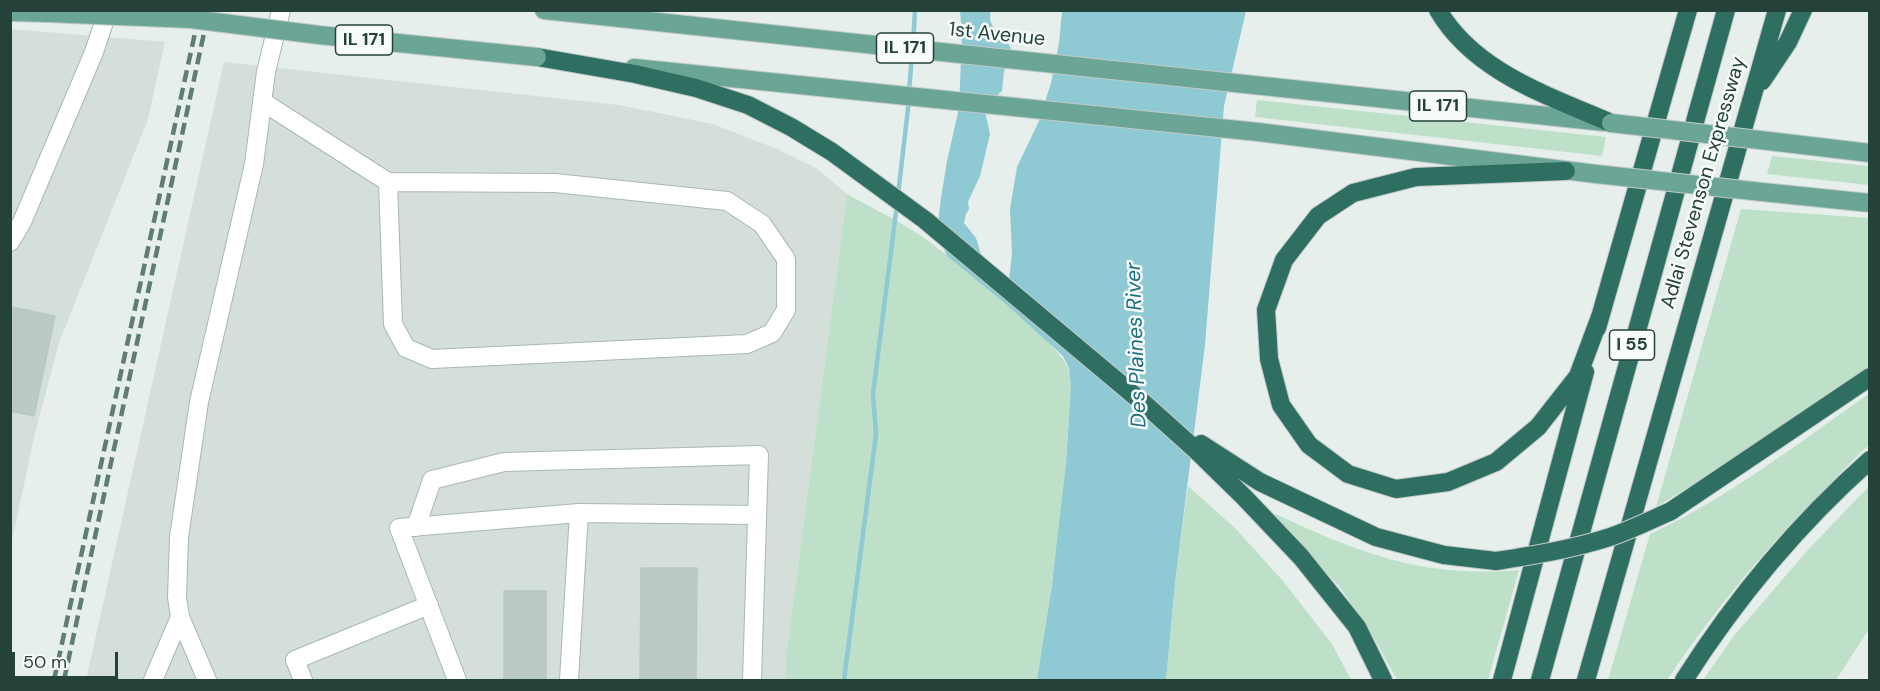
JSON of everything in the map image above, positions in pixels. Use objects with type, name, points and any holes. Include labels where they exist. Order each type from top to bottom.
[{"type":"highway","points":[[1438,10],[1467,45],[1492,66],[1518,82],[1611,123]]},
{"type":"highway","points":[[1676,51],[1680,10]]},
{"type":"highway","points":[[1502,681],[1600,317],[1688,10]]},
{"type":"highway","name":"Adlai Stevenson Expressway","points":[[1540,681],[1726,10]]},
{"type":"highway","name":"Adlai Stevenson Expressway","points":[[1586,681],[1777,10]]},
{"type":"highway","points":[[1752,94],[1788,42],[1803,10]]},
{"type":"highway","points":[[537,57],[635,74],[696,88],[748,105],[832,153],[925,220],[1148,407],[1244,497],[1301,557],[1357,627],[1383,681]]},
{"type":"highway","points":[[1566,171],[1416,177],[1353,193],[1317,216],[1284,260],[1266,310],[1269,359],[1281,405],[1309,445],[1348,474],[1396,489],[1448,482],[1496,462],[1538,427],[1578,376],[1600,317]]},
{"type":"highway","points":[[1148,407],[1260,482],[1384,540],[1444,555],[1496,561],[1549,553],[1588,543],[1637,527],[1671,511],[1869,377]]},
{"type":"highway","points":[[1684,681],[1710,640],[1779,552],[1869,460]]},
{"type":"main road","name":"IL 171","points":[[125,10],[319,35],[1258,132],[1566,171],[1869,203]]},
{"type":"main road","name":"1st Avenue","points":[[544,10],[1015,59],[1265,89],[1611,123]]},
{"type":"main road","points":[[10,12],[191,19]]},
{"type":"main road","name":"IL 171","points":[[1611,123],[1869,153]]},
{"type":"lane","points":[[10,242],[22,222],[94,52],[108,10]]},
{"type":"lane","points":[[207,681],[180,617],[177,597],[176,581],[183,498],[199,402],[254,164],[266,72],[280,10]]},
{"type":"lane","points":[[263,102],[388,182],[555,183],[727,201],[762,224],[786,259],[786,310],[772,333],[747,344],[432,359],[406,348],[393,324],[388,182]]},
{"type":"lane","points":[[416,527],[432,480],[504,462],[759,455],[752,681]]},
{"type":"lane","points":[[569,681],[579,513]]},
{"type":"lane","points":[[457,681],[399,528],[579,513],[757,515]]},
{"type":"lane","points":[[303,681],[295,660],[429,605]]},
{"type":"lane","points":[[153,681],[180,617]]},
{"type":"shaded area","points":[[11,29],[165,42],[148,119],[59,343],[35,433],[11,545]]},
{"type":"shaded area","points":[[224,62],[619,105],[713,124],[777,149],[816,168],[847,194],[786,657],[785,680],[86,680]]},
{"type":"green space","points":[[1257,100],[1606,137],[1602,156],[1255,117]]},
{"type":"green space","points":[[1772,156],[1869,166],[1869,185],[1767,174]]},
{"type":"green space","points":[[847,194],[914,231],[955,262],[1026,321],[1061,356],[1068,368],[1071,391],[1063,494],[1037,680],[785,680],[786,657]]},
{"type":"green space","points":[[1741,209],[1869,218],[1869,370],[1760,444],[1656,507]]},
{"type":"green space","points":[[1869,394],[1869,445],[1762,556],[1722,604],[1667,680],[1608,680],[1650,534],[1735,487]]},
{"type":"green space","points":[[1188,486],[1235,528],[1283,581],[1332,644],[1351,680],[1166,680],[1175,583]]},
{"type":"green space","points":[[1869,486],[1869,629],[1836,680],[1703,680],[1733,637],[1806,552]]},
{"type":"green space","points":[[1276,514],[1336,541],[1393,560],[1453,570],[1485,572],[1519,570],[1488,680],[1397,680],[1373,636],[1339,586],[1273,516]]},
{"type":"water","name":"Des Plaines River","points":[[960,11],[991,11],[993,26],[1011,48],[1004,72],[1002,91],[984,107],[990,134],[980,176],[968,202],[969,209],[964,223],[976,238],[983,261],[1009,281],[1012,253],[1010,209],[1017,167],[1039,121],[1051,83],[1059,43],[1062,11],[1246,11],[1224,106],[1205,345],[1175,583],[1166,680],[1037,680],[1052,584],[1066,463],[1071,386],[1069,368],[1063,356],[1006,304],[947,256],[942,245],[938,223],[941,198],[959,108],[962,34]]},
{"type":"building","points":[[12,307],[55,316],[34,416],[10,411]]},
{"type":"building","points":[[641,568],[697,568],[696,680],[640,680]]},
{"type":"building","points":[[504,591],[546,591],[546,680],[504,680]]},
{"type":"waterway","points":[[913,46],[915,10]]},
{"type":"waterway","points":[[909,91],[912,55]]},
{"type":"waterway","points":[[898,195],[909,100]]},
{"type":"waterway","points":[[844,680],[876,434],[873,394],[897,204]]},
{"type":"railway","points":[[54,680],[200,10]]},
{"type":"railway","points":[[64,680],[209,10]]}]
